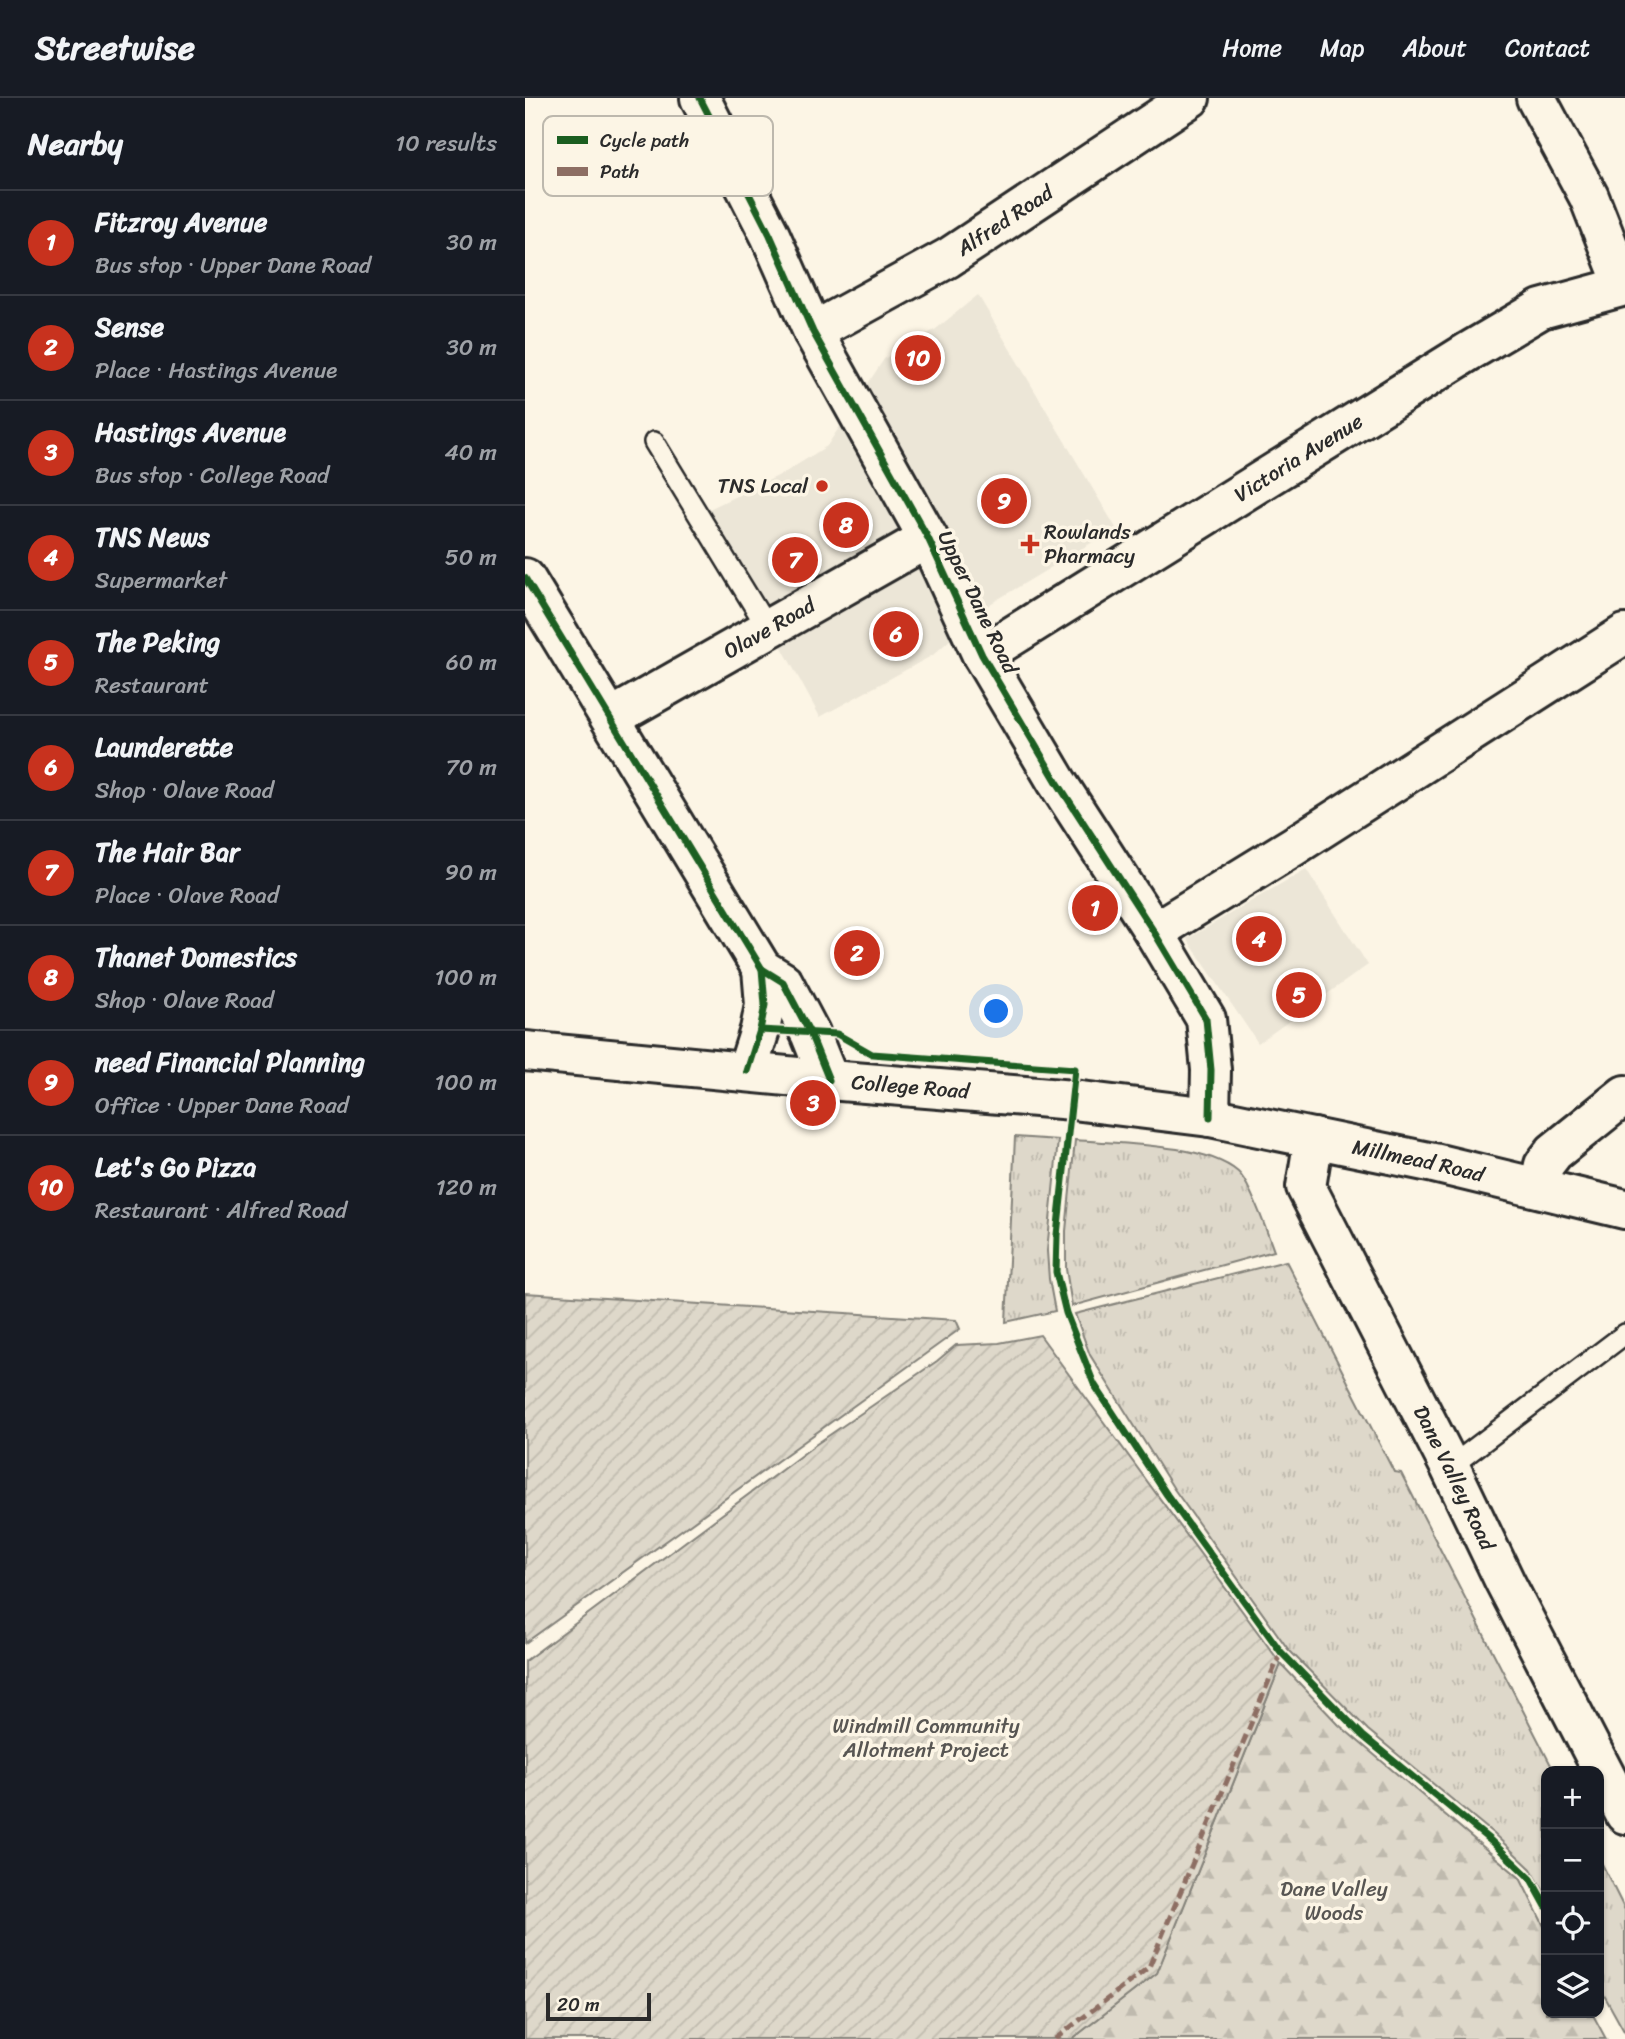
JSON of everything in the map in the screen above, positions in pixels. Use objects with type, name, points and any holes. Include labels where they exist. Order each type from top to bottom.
[{"type":"street","name":"Upper Dane Road","points":[[700,98],[709,116]]},
{"type":"street","name":"Alfred Road","points":[[813,332],[948,258],[1190,98]]},
{"type":"street","points":[[1536,98],[1589,197],[1624,286]]},
{"type":"street","name":"Upper Dane Road","points":[[750,196],[813,332],[928,538],[982,655],[1057,782],[1154,932],[1206,1019],[1211,1070],[1210,1117]]},
{"type":"street","name":"Victoria Avenue","points":[[982,655],[1541,309],[1624,286]]},
{"type":"street","name":"Olave Road","points":[[611,718],[928,538]]},
{"type":"street","points":[[525,578],[762,969],[765,1004],[747,1072]]},
{"type":"street","points":[[1154,932],[1294,846],[1625,634]]},
{"type":"street","points":[[762,969],[783,982],[810,1033],[829,1080]]},
{"type":"street","name":"College Road","points":[[525,1051],[1073,1100],[1210,1117]]},
{"type":"street","points":[[1539,1187],[1544,1166],[1554,1152],[1625,1096]]},
{"type":"street","name":"Millmead Road","points":[[1210,1117],[1539,1187],[1625,1209]]},
{"type":"street","name":"Dane Valley Road","points":[[1314,1138],[1306,1186],[1625,1814]]},
{"type":"lane","points":[[655,442],[768,629]]},
{"type":"lane","points":[[1450,1467],[1625,1334]]},
{"type":"shaded area","points":[[978,295],[1116,528],[990,604],[933,655],[820,717],[707,510],[784,473],[827,446],[884,359],[936,329]]},
{"type":"shaded area","points":[[1306,869],[1368,965],[1258,1043],[1187,939]]},
{"type":"green space","points":[[1015,1137],[1058,1140],[1047,1251],[1055,1311],[1006,1322]]},
{"type":"green space","points":[[1075,1140],[1183,1150],[1223,1162],[1238,1172],[1248,1186],[1274,1251],[1072,1306],[1066,1269],[1066,1231]]},
{"type":"green space","points":[[1286,1261],[1394,1472],[1401,1473],[1551,1766],[1541,1766],[1541,1886],[1531,1869],[1494,1834],[1368,1730],[1288,1649],[1174,1489],[1090,1355],[1075,1314]]},
{"type":"green space","points":[[525,1293],[956,1320],[960,1329],[525,1643]]},
{"type":"green space","name":"Windmill Community Allotment Project","points":[[1040,1335],[1281,1664],[1157,1973],[1072,2039],[525,2039],[525,1661],[815,1445],[956,1345],[999,1343]]},
{"type":"green space","name":"Dane Valley Woods","points":[[1281,1664],[1339,1725],[1520,1878],[1541,1920],[1541,2018],[1595,2018],[1606,2039],[1072,2039],[1157,1973]]},
{"type":"green space","points":[[1604,1868],[1625,1910],[1625,2033],[1604,1995]]},
{"type":"marked path","points":[[1055,2039],[1149,1967],[1281,1652]]},
{"type":"cycle path","points":[[700,98],[709,116]]},
{"type":"cycle path","points":[[750,196],[813,332],[928,538],[982,655],[1057,782],[1154,932],[1206,1019],[1211,1070],[1210,1117]]},
{"type":"cycle path","points":[[525,578],[762,969],[783,982],[810,1033],[829,1080]]},
{"type":"cycle path","points":[[747,1071],[765,1005],[762,969]]},
{"type":"cycle path","points":[[760,1030],[837,1034],[872,1054],[1075,1069],[1057,1235],[1056,1272],[1066,1313],[1094,1384],[1167,1495],[1281,1652],[1363,1736],[1491,1841],[1531,1879],[1541,1897]]},
{"type":"place","name":"Let's Go Pizza","points":[[918,358]]},
{"type":"place","name":"TNS Local","points":[[822,486]]},
{"type":"place","name":"need Financial Planning","points":[[1004,501]]},
{"type":"place","name":"Thanet Domestics","points":[[846,525]]},
{"type":"place","name":"Rowlands Pharmacy","points":[[1030,544]]},
{"type":"place","name":"The Hair Bar","points":[[795,560]]},
{"type":"place","name":"Launderette","points":[[896,634]]},
{"type":"place","name":"Fitzroy Avenue","points":[[1095,908]]},
{"type":"place","name":"TNS News","points":[[1259,939]]},
{"type":"place","name":"Sense","points":[[857,953]]},
{"type":"place","name":"The Peking","points":[[1299,995]]},
{"type":"place","name":"Hastings Avenue","points":[[813,1103]]}]
